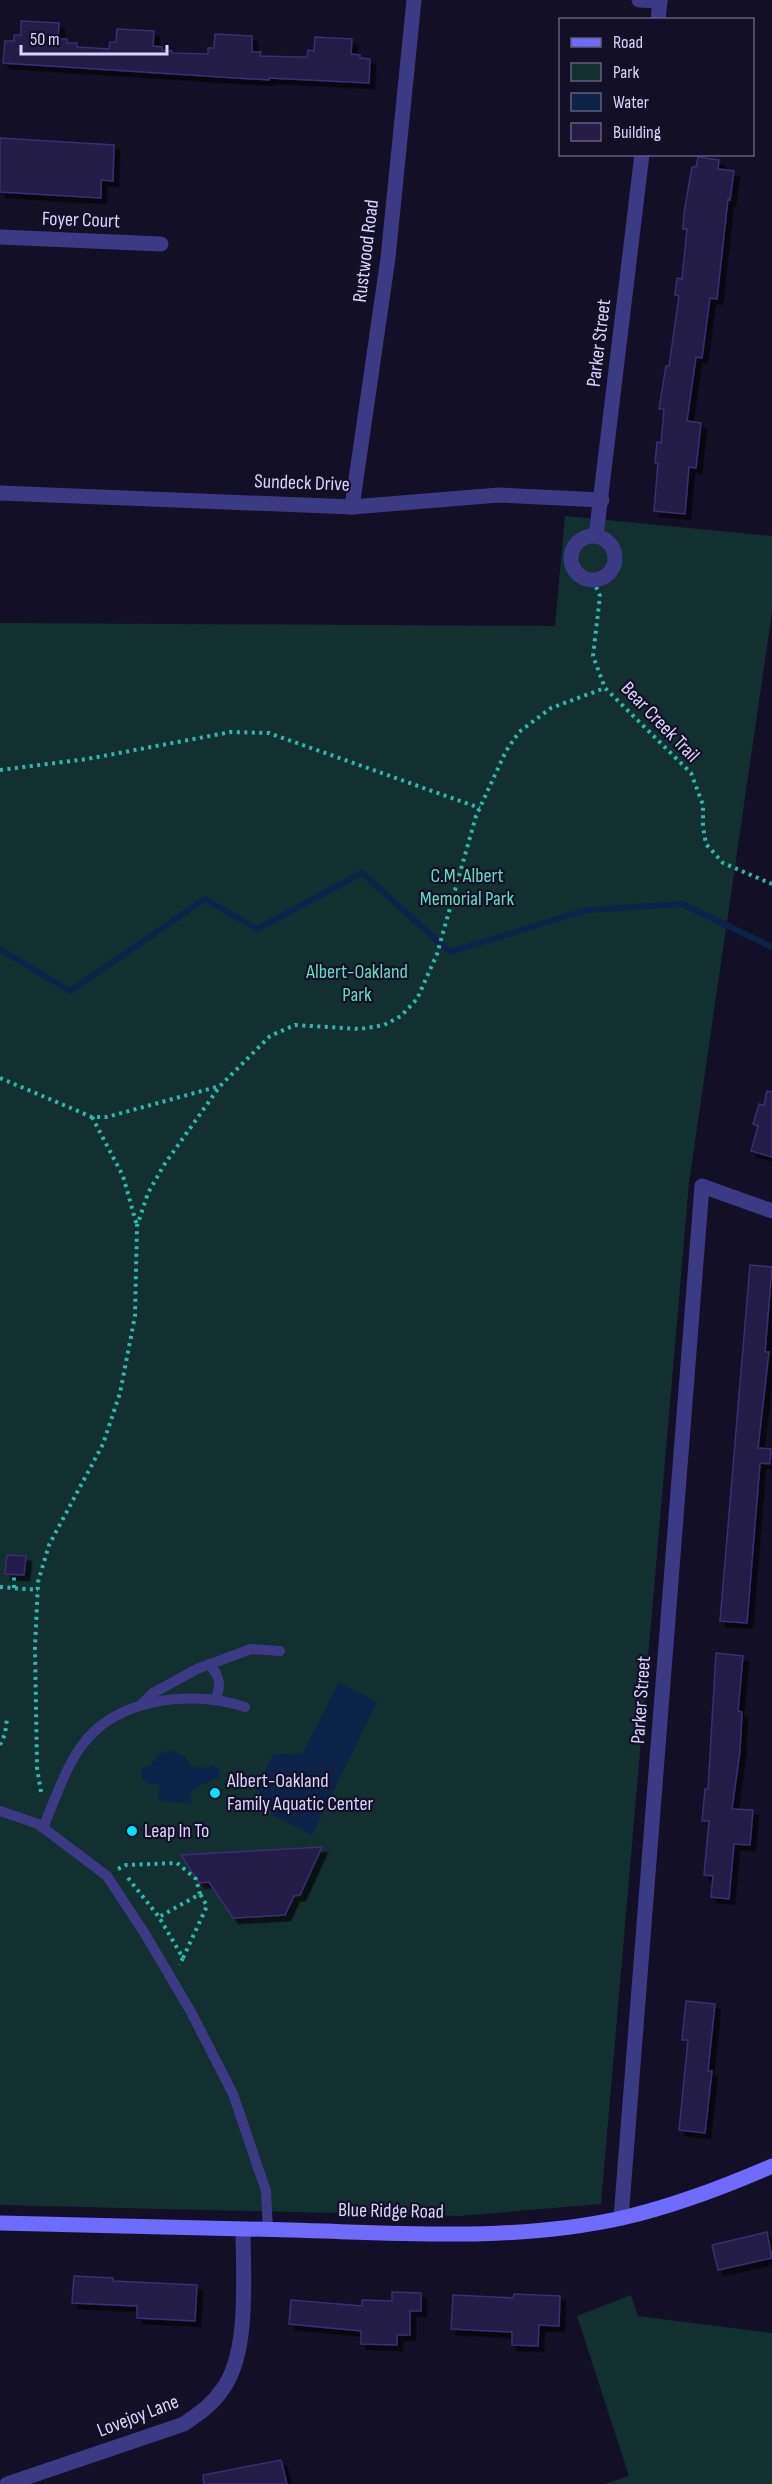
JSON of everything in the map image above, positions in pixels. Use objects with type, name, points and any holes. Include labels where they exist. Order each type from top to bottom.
[{"type":"street","name":"Rustwood Road","points":[[352,507],[388,258],[414,0]]},
{"type":"street","points":[[639,0],[660,1],[658,18]]},
{"type":"street","name":"Parker Street","points":[[596,536],[642,156]]},
{"type":"street","name":"Foyer Court","points":[[0,237],[161,244]]},
{"type":"street","name":"Sundeck Drive","points":[[0,493],[352,507],[499,495],[602,500]]},
{"type":"street","points":[[589,536],[596,536],[610,543],[616,556],[612,570],[607,576],[593,580],[585,579],[574,569],[571,555],[577,543],[589,536]]},
{"type":"street","name":"Parker Street","points":[[621,2218],[702,1186],[772,1211]]},
{"type":"street","name":"Blue Ridge Road","points":[[0,2223],[438,2234],[510,2232],[621,2218],[698,2196],[772,2166]]},
{"type":"street","name":"Lovejoy Lane","points":[[7,2484],[184,2424],[206,2408],[224,2389],[236,2362],[243,2317],[243,2230]]},
{"type":"lane","points":[[142,1704],[153,1694],[209,1664],[251,1649],[280,1651]]},
{"type":"lane","points":[[209,1664],[218,1673],[220,1684],[215,1700]]},
{"type":"lane","points":[[43,1828],[79,1748],[94,1731],[113,1717],[142,1704],[184,1699],[229,1701],[245,1707]]},
{"type":"lane","points":[[0,1811],[43,1828],[107,1876],[145,1934],[191,2012],[234,2094],[266,2191],[268,2230]]},
{"type":"path","name":"Bear Creek Trail","points":[[593,580],[600,596],[593,656],[605,688],[691,773],[703,805],[706,844],[723,863],[772,884]]},
{"type":"path","points":[[137,1226],[148,1193],[164,1165],[220,1086],[270,1036],[295,1025],[360,1029],[384,1025],[401,1016],[417,999],[437,954],[480,808],[506,751],[519,732],[551,708],[605,688]]},
{"type":"path","points":[[0,770],[87,759],[231,732],[269,734],[480,808]]},
{"type":"path","points":[[0,1078],[92,1117],[107,1117],[220,1086]]},
{"type":"path","points":[[42,1796],[37,1768],[38,1590],[50,1545],[103,1444],[120,1393],[135,1316],[137,1226],[123,1176],[92,1117]]},
{"type":"path","points":[[14,1574],[14,1588]]},
{"type":"path","points":[[0,1587],[38,1590]]},
{"type":"path","points":[[0,1745],[5,1734],[7,1719]]},
{"type":"path","points":[[107,1876],[126,1865],[177,1863],[196,1879],[200,1894],[207,1906],[183,1958]]},
{"type":"path","points":[[159,1917],[200,1894]]},
{"type":"green space","name":"Albert-Oakland Park","points":[[565,516],[772,536],[772,612],[689,1183],[601,2204],[459,2216],[0,2205],[0,623],[555,626]]},
{"type":"green space","points":[[631,2295],[638,2316],[772,2333],[772,2484],[604,2484],[629,2476],[577,2316]]},
{"type":"water","points":[[339,1682],[377,1702],[312,1835],[274,1816],[257,1789],[273,1755],[303,1753]]},
{"type":"water","points":[[171,1750],[185,1757],[191,1766],[203,1768],[213,1765],[220,1771],[219,1777],[193,1790],[190,1794],[192,1804],[157,1800],[160,1788],[158,1784],[147,1783],[141,1777],[142,1768],[151,1765],[158,1755]]},
{"type":"building","points":[[21,21],[59,23],[58,39],[67,39],[67,43],[77,43],[77,47],[109,49],[110,42],[116,42],[117,29],[154,31],[153,46],[162,47],[162,50],[172,51],[172,53],[208,54],[208,48],[214,48],[215,34],[252,36],[252,52],[261,52],[260,56],[307,57],[308,50],[314,51],[315,37],[352,39],[351,54],[370,59],[369,83],[269,78],[269,80],[3,63],[5,41],[14,41],[14,35],[21,35]]},
{"type":"building","points":[[0,138],[114,145],[113,181],[101,180],[101,198],[0,192]]},
{"type":"building","points":[[698,157],[719,160],[718,169],[734,171],[730,200],[728,199],[717,299],[710,298],[702,358],[696,357],[687,421],[701,423],[696,468],[689,467],[685,514],[654,511],[658,463],[655,463],[657,442],[661,443],[664,409],[659,409],[666,366],[669,366],[679,296],[675,295],[677,278],[682,279],[687,229],[683,229],[684,213],[692,167],[696,167]]},
{"type":"building","points":[[767,1091],[772,1092],[772,1157],[751,1151],[758,1126],[753,1124],[759,1104],[764,1105]]},
{"type":"building","points":[[750,1265],[772,1267],[765,1352],[769,1352],[758,1448],[771,1449],[770,1464],[760,1463],[747,1623],[720,1621]]},
{"type":"building","points":[[7,1555],[26,1556],[24,1575],[5,1574]]},
{"type":"building","points":[[716,1653],[743,1656],[738,1711],[742,1712],[740,1751],[732,1809],[753,1810],[750,1845],[734,1844],[729,1899],[711,1897],[713,1876],[704,1875],[709,1821],[702,1821],[705,1789],[708,1789]]},
{"type":"building","points":[[322,1847],[300,1895],[294,1896],[285,1915],[233,1918],[209,1882],[199,1883],[181,1855]]},
{"type":"building","points":[[686,2001],[715,2004],[708,2071],[712,2071],[705,2133],[679,2130],[688,2040],[682,2040]]},
{"type":"building","points":[[767,2232],[772,2258],[718,2270],[712,2245]]},
{"type":"building","points":[[74,2276],[113,2278],[113,2281],[197,2285],[195,2321],[137,2318],[137,2306],[72,2303]]},
{"type":"building","points":[[392,2292],[421,2293],[421,2311],[410,2311],[410,2335],[397,2335],[397,2345],[361,2344],[361,2331],[289,2324],[291,2300],[362,2306],[362,2300],[392,2301]]},
{"type":"building","points":[[514,2294],[560,2296],[559,2326],[539,2325],[538,2346],[512,2345],[512,2332],[451,2329],[453,2295],[513,2298]]},
{"type":"building","points":[[281,2460],[287,2484],[204,2484],[203,2475]]},
{"type":"waterway","points":[[0,949],[70,991],[205,899],[257,929],[362,873],[450,952],[587,910],[682,904],[772,947]]},
{"type":"place","name":"Albert-Oakland Family Aquatic Center","points":[[215,1793]]},
{"type":"place","name":"Leap In To","points":[[132,1831]]},
{"type":"park label","name":"C.M. Albert Memorial Park","points":[[467,888]]}]
